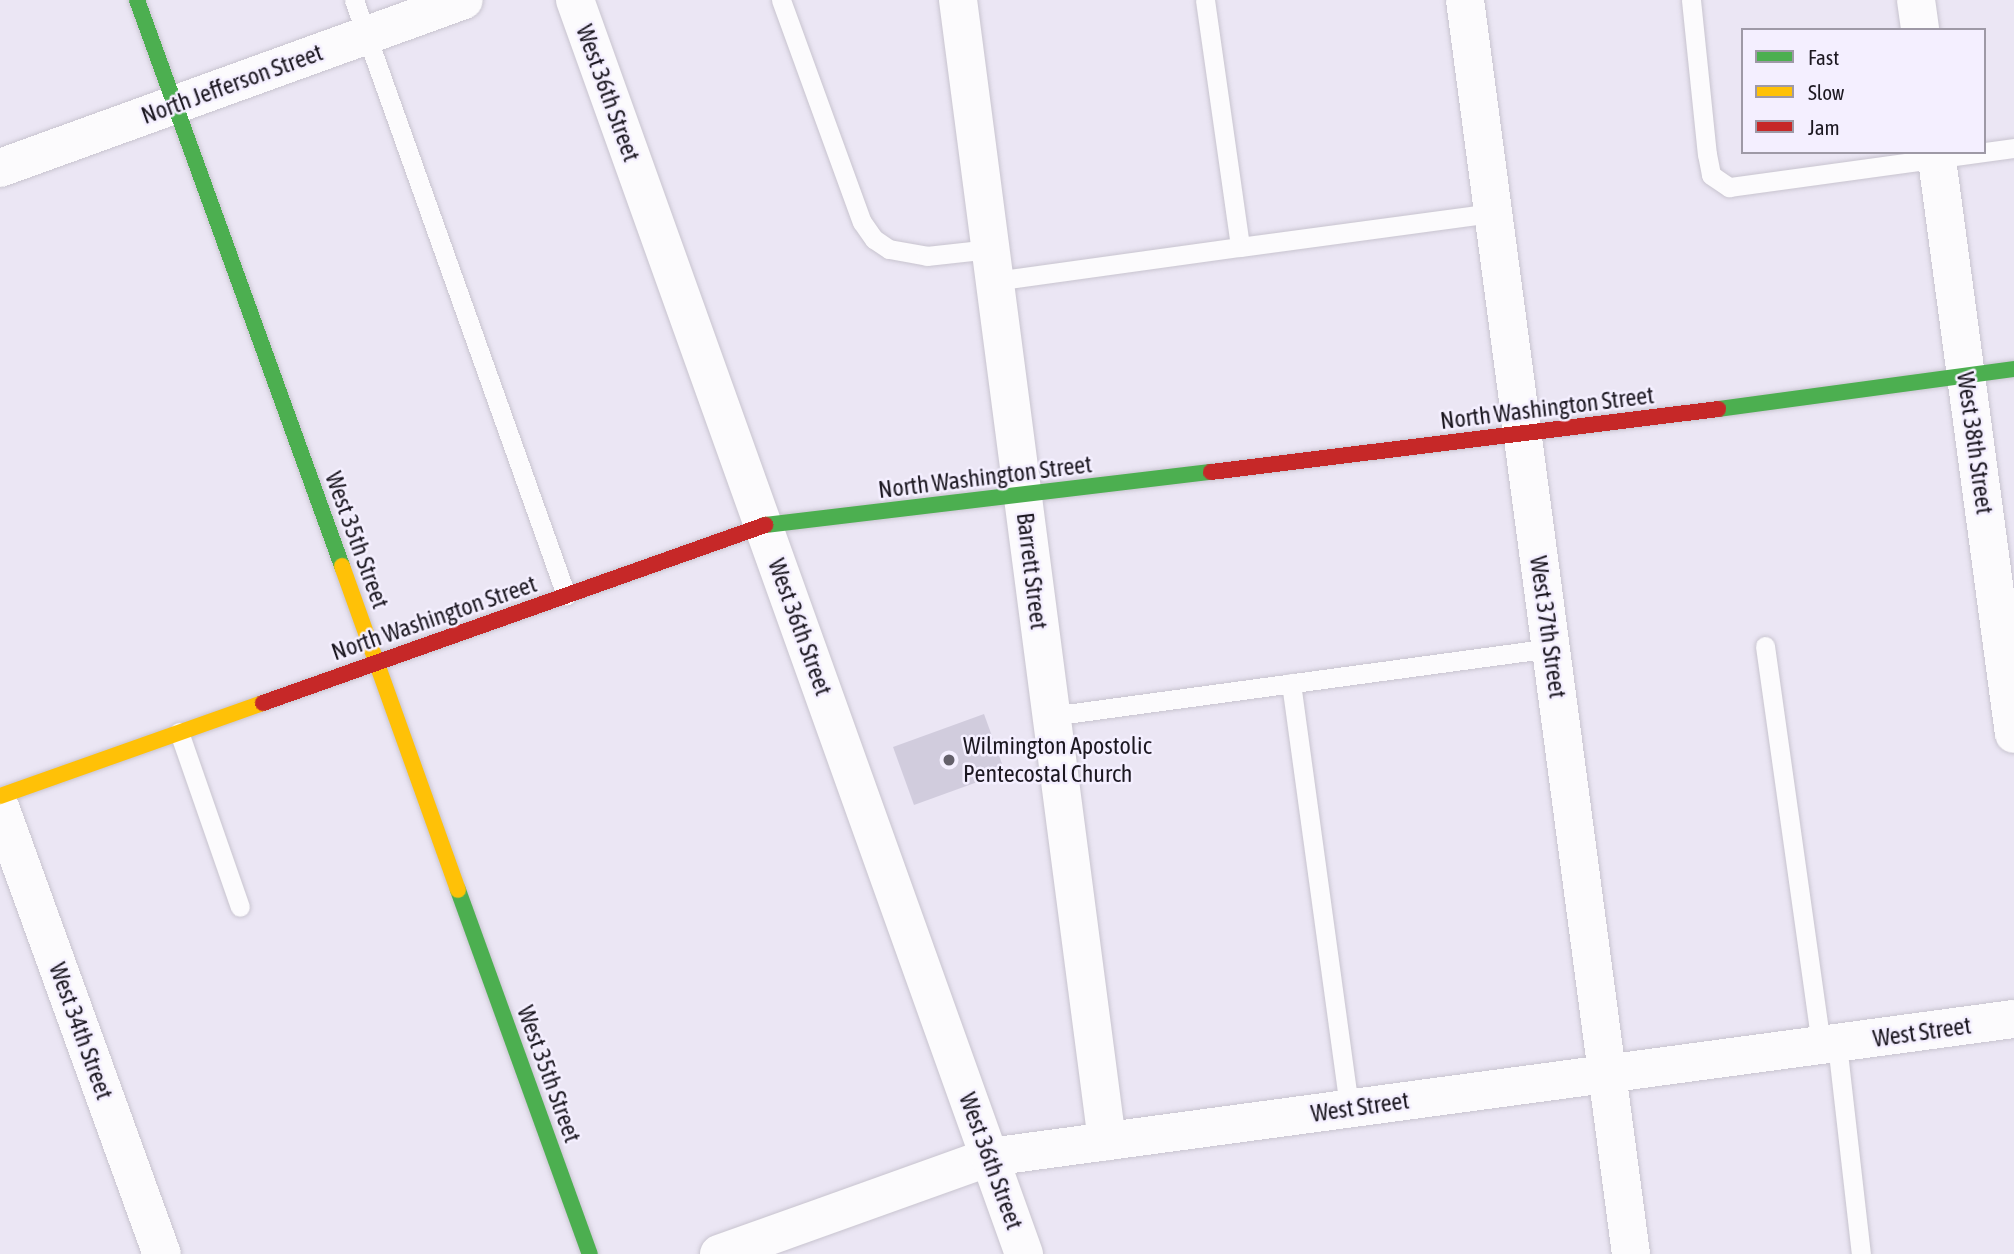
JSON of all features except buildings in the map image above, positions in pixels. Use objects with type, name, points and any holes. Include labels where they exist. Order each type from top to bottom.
[{"type":"main road","name":"West 35th Street","points":[[137,0],[590,1254]]},
{"type":"main road","name":"North Washington Street","points":[[0,796],[763,525],[1523,435],[2014,369]]},
{"type":"street","name":"North Jefferson Street","points":[[0,169],[464,0]]},
{"type":"street","name":"West 36th Street","points":[[575,0],[1024,1254]]},
{"type":"street","name":"Barrett Street","points":[[957,0],[1107,1141]]},
{"type":"street","name":"West 37th Street","points":[[1465,0],[1631,1254]]},
{"type":"street","points":[[1916,0],[1920,28]]},
{"type":"street","name":"West 38th Street","points":[[1937,156],[2014,734]]},
{"type":"street","name":"West 34th Street","points":[[0,807],[162,1254]]},
{"type":"street","name":"West Street","points":[[719,1254],[990,1157],[2014,1019]]},
{"type":"lane","points":[[354,0],[566,595]]},
{"type":"lane","points":[[781,0],[862,222],[874,239],[889,249],[992,265],[1240,247],[1493,213]]},
{"type":"lane","points":[[1205,0],[1240,247]]},
{"type":"lane","points":[[1691,0],[1711,175],[1729,187],[1956,154]]},
{"type":"lane","points":[[1986,151],[2014,148]]},
{"type":"lane","points":[[1765,646],[1861,1254]]},
{"type":"lane","points":[[1052,716],[1551,648]]},
{"type":"lane","points":[[1291,683],[1349,1109]]},
{"type":"lane","points":[[179,732],[240,907]]},
{"type":"traffic: fast","points":[[137,0],[342,566]]},
{"type":"traffic: fast","points":[[1718,409],[2014,369]]},
{"type":"traffic: fast","points":[[765,525],[1211,472]]},
{"type":"traffic: fast","points":[[458,890],[590,1254]]},
{"type":"traffic: slow","points":[[342,566],[458,890]]},
{"type":"traffic: slow","points":[[0,796],[263,703]]},
{"type":"traffic: jam","points":[[1211,472],[1718,409]]},
{"type":"traffic: jam","points":[[263,703],[765,525]]},
{"type":"place","name":"Wilmington Apostolic Pentecostal Church","points":[[949,760]]}]
